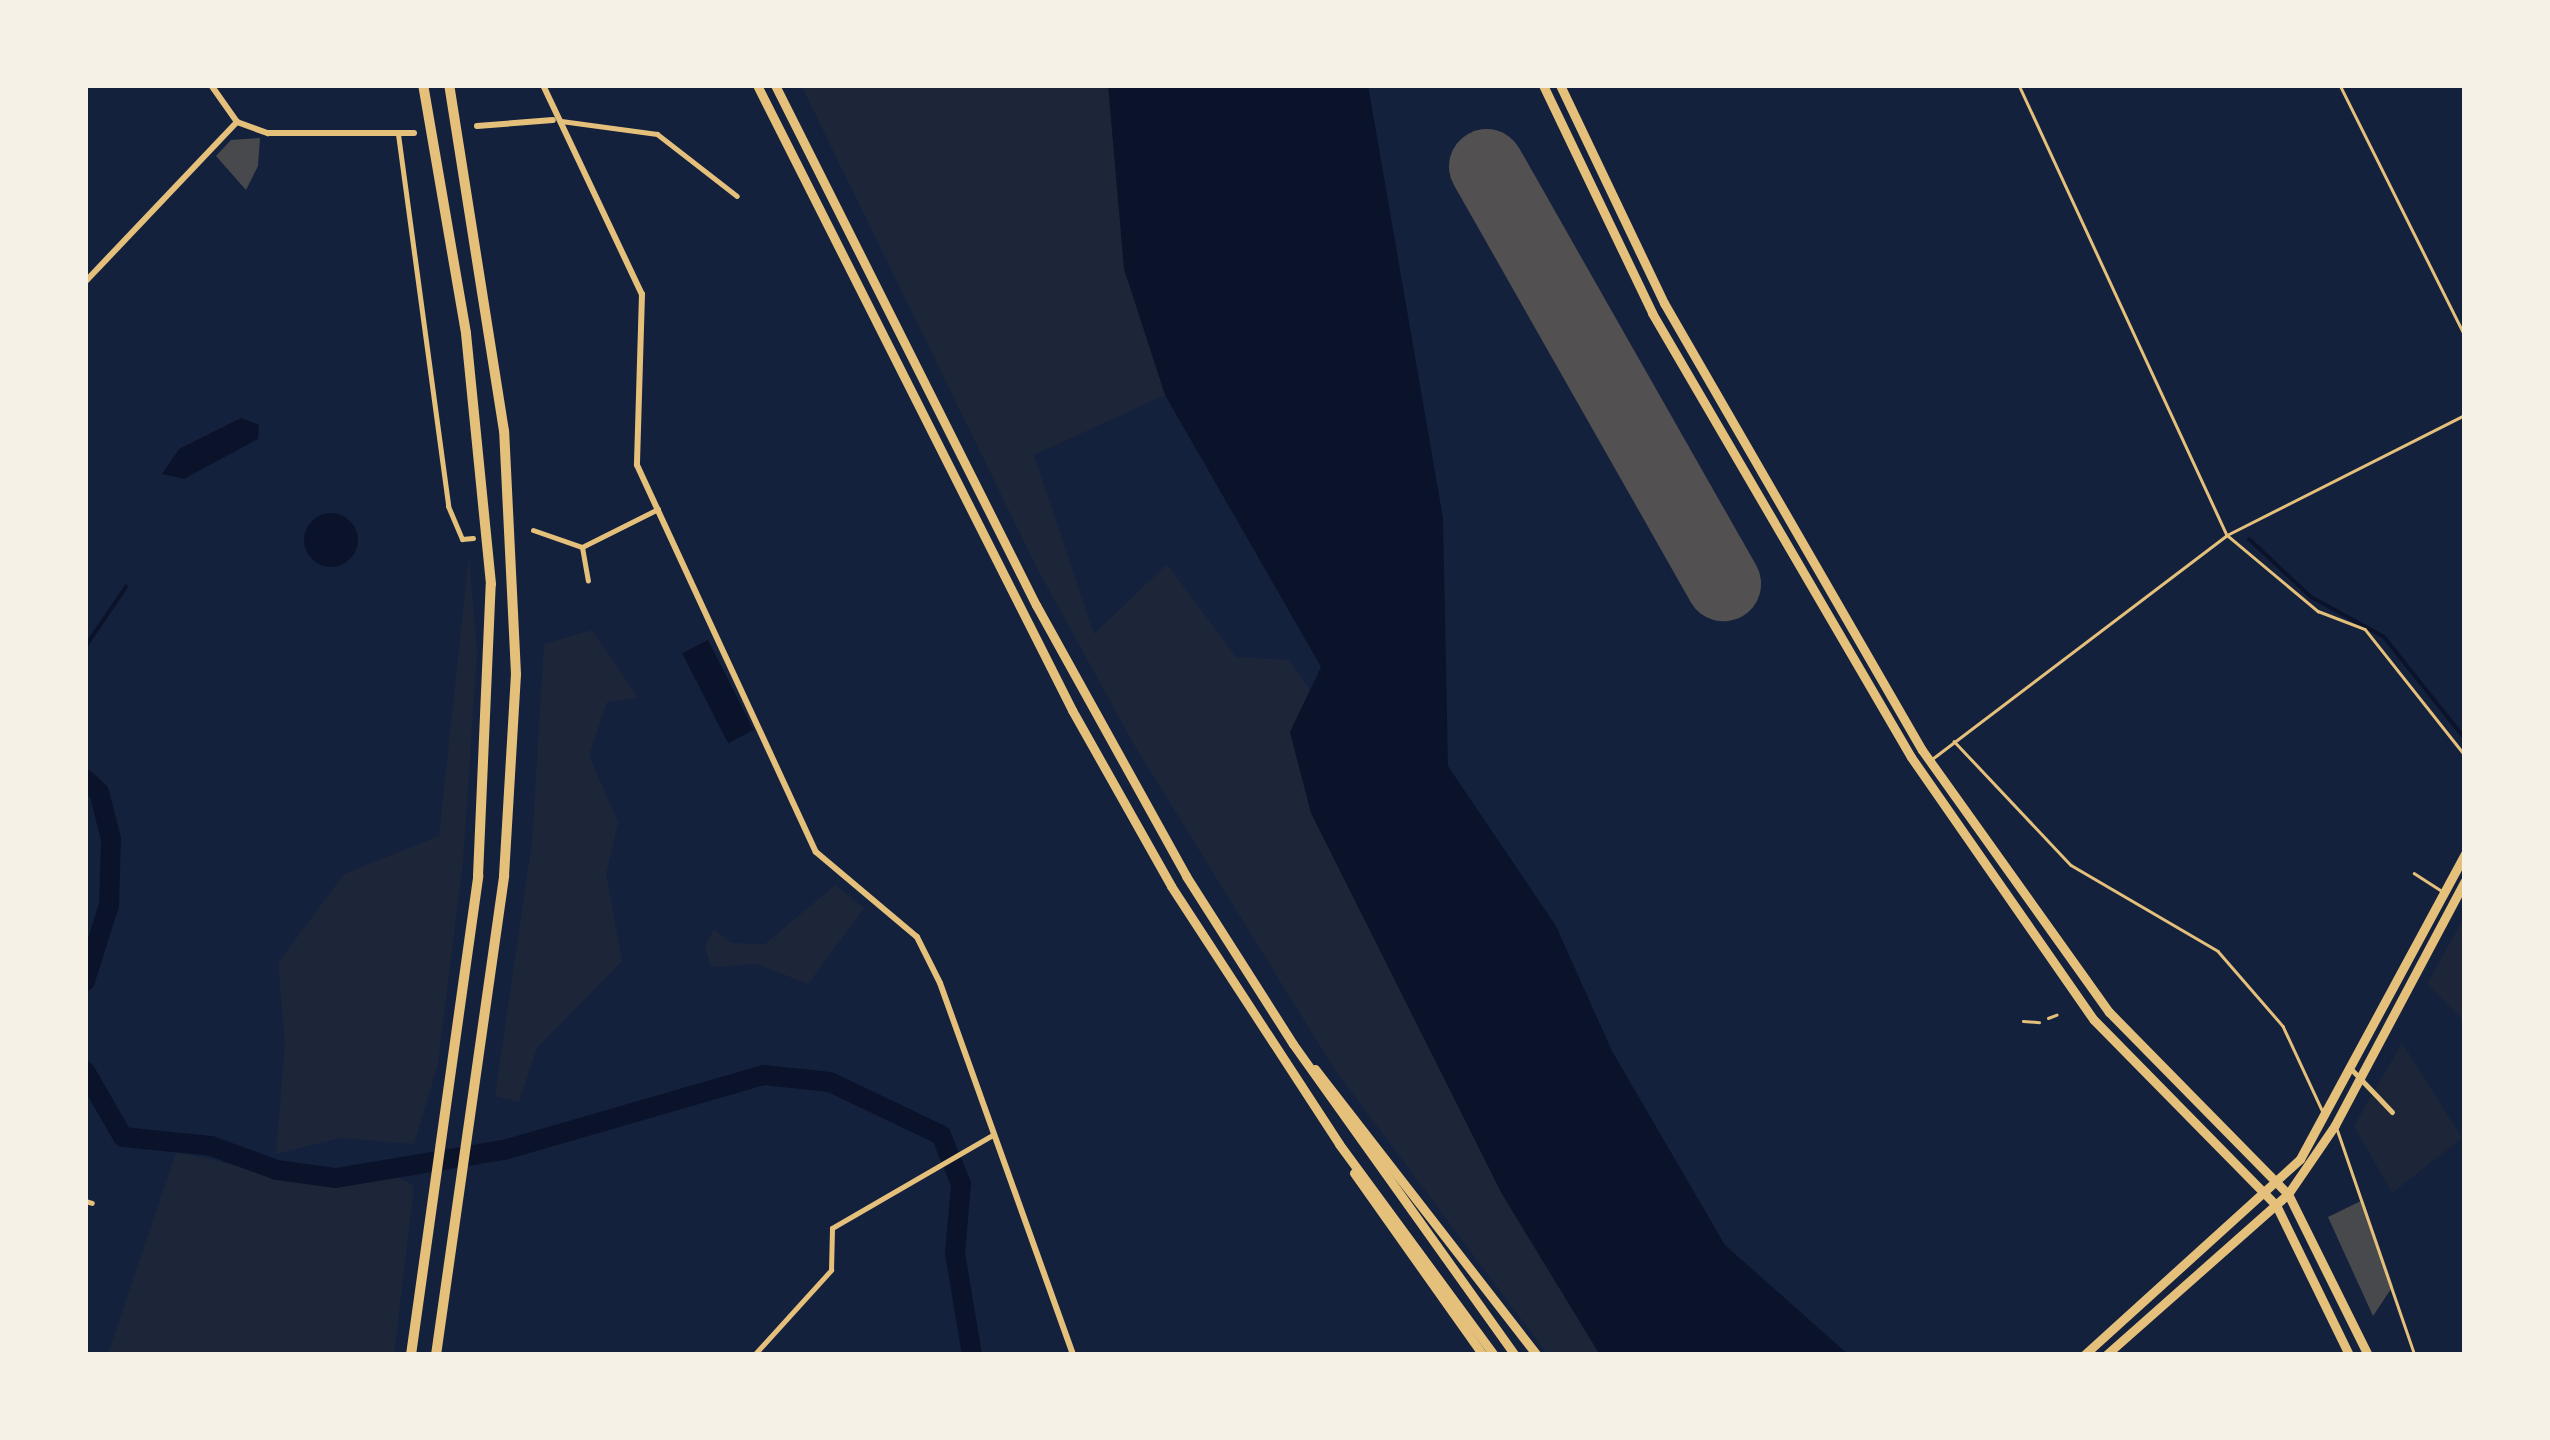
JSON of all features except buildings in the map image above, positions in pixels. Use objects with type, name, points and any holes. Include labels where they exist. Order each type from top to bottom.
[{"type":"highway","points":[[411,1355],[451,1085],[486,776],[491,584],[466,333],[423,85]]},
{"type":"highway","points":[[436,1355],[510,797],[515,581],[491,330],[449,85]]},
{"type":"main road","points":[[757,85],[1072,710],[1171,886],[1339,1144],[1483,1355]]},
{"type":"main road","points":[[775,85],[1036,606],[1186,876],[1293,1044],[1515,1355]]},
{"type":"main road","points":[[1543,85],[1652,313],[1919,769],[2094,1020],[2276,1206],[2348,1355]]},
{"type":"main road","points":[[1560,85],[1664,303],[1930,761],[2109,1012],[2288,1194],[2368,1355]]},
{"type":"main road","points":[[2106,1355],[2288,1194],[2335,1125],[2465,854]]},
{"type":"main road","points":[[2084,1355],[2278,1183],[2357,1073],[2465,881]]},
{"type":"main road","points":[[1293,1044],[1537,1355]]},
{"type":"main road","points":[[1339,1144],[1494,1355]]},
{"type":"street","points":[[211,85],[236,122],[268,133],[414,133]]},
{"type":"street","points":[[543,85],[553,120],[642,294],[635,436],[658,509],[816,852],[917,937],[994,1134],[1072,1355]]},
{"type":"street","points":[[477,126],[553,120],[658,134],[736,196]]},
{"type":"street","points":[[85,282],[236,122]]},
{"type":"street","points":[[398,134],[448,506],[462,539],[472,538]]},
{"type":"street","points":[[533,530],[582,547],[658,509]]},
{"type":"street","points":[[582,547],[588,580]]},
{"type":"street","points":[[2357,1073],[2392,1112]]},
{"type":"street","points":[[754,1355],[831,1270],[832,1228],[896,1198],[994,1134]]},
{"type":"lane","points":[[2019,85],[2227,535],[2318,611],[2366,630],[2465,755]]},
{"type":"lane","points":[[2340,85],[2465,336]]},
{"type":"lane","points":[[1919,769],[2227,535],[2465,415]]},
{"type":"lane","points":[[1954,741],[2071,865],[2218,951],[2283,1026],[2326,1118]]},
{"type":"lane","points":[[2414,873],[2465,909]]},
{"type":"lane","points":[[2335,1125],[2350,1144],[2416,1355]]},
{"type":"path","points":[[2048,1018],[2056,1015]]},
{"type":"path","points":[[2023,1021],[2039,1022]]},
{"type":"shaded area","points":[[801,85],[1286,85],[1321,667],[1165,395],[1034,455],[1094,634],[1167,564],[1236,657],[1289,660],[1310,690],[1290,732],[1311,813],[1502,1194],[1600,1355],[1548,1355],[1335,1070],[1133,743],[1036,566]]},
{"type":"shaded area","points":[[1108,85],[1368,85],[1443,518],[1448,766],[1556,926],[1612,1051],[1725,1245],[1849,1355],[1600,1355],[1502,1194],[1311,813],[1290,732],[1321,667],[1165,395],[1124,269]]},
{"type":"shaded area","points":[[241,418],[259,425],[258,439],[184,479],[162,474],[179,449]]},
{"type":"shaded area","points":[[331,513],[350,521],[358,540],[350,559],[331,567],[312,559],[304,540],[312,521]]},
{"type":"shaded area","points":[[469,555],[477,653],[463,862],[438,1064],[414,1144],[340,1138],[276,1154],[285,1043],[278,963],[344,874],[439,836]]},
{"type":"shaded area","points":[[592,630],[638,698],[607,702],[589,756],[618,822],[606,874],[622,961],[537,1048],[519,1102],[495,1096],[532,842],[544,644]]},
{"type":"shaded area","points":[[708,640],[754,730],[728,743],[682,653]]},
{"type":"shaded area","points":[[835,885],[864,908],[808,984],[757,964],[711,967],[705,946],[714,929],[731,943],[765,944]]},
{"type":"shaded area","points":[[2465,916],[2465,1022],[2427,984]]},
{"type":"shaded area","points":[[2402,1043],[2462,1138],[2392,1193],[2354,1126]]},
{"type":"shaded area","points":[[176,1152],[320,1184],[398,1177],[414,1186],[394,1355],[108,1355]]},
{"type":"waterway","points":[[2249,539],[2311,597],[2384,637],[2465,739]]},
{"type":"waterway","points":[[85,647],[126,587]]},
{"type":"waterway","points":[[85,779],[99,792],[111,839],[109,905],[85,981]]},
{"type":"waterway","points":[[85,1071],[123,1137],[211,1146],[277,1170],[336,1178],[504,1150],[764,1075],[830,1082],[941,1135],[961,1184],[955,1253],[972,1355]]},
{"type":"runway","points":[[1486,166],[1723,583]]}]
